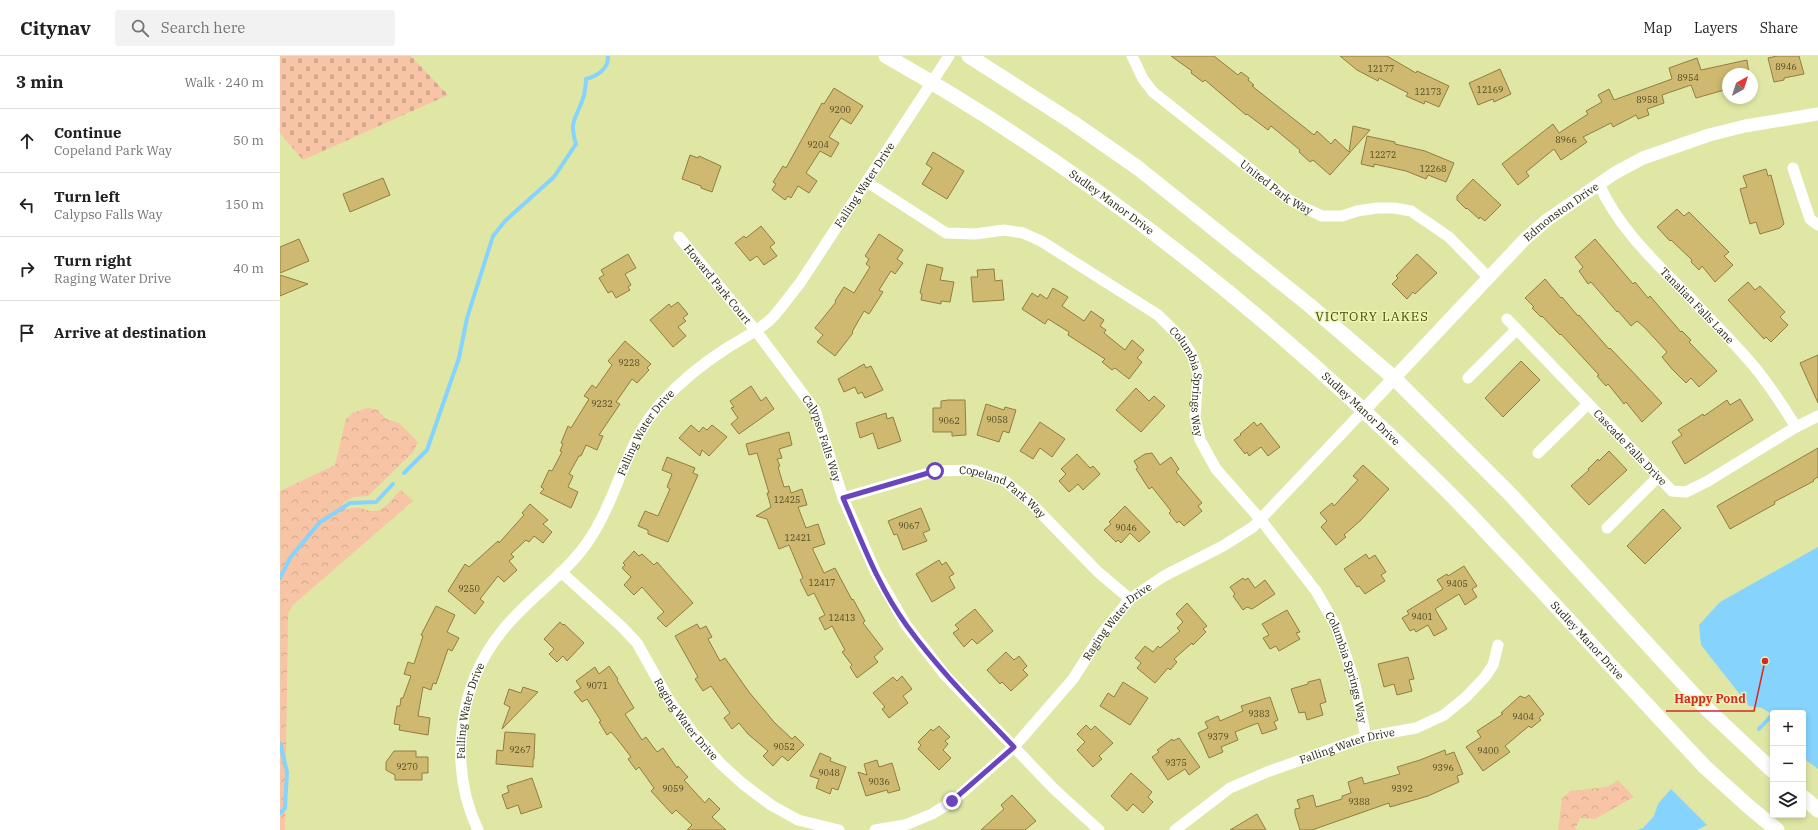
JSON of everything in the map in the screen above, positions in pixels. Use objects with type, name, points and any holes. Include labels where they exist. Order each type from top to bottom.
[{"type":"main road","name":"Sudley Manor Drive","points":[[886,56],[933,82],[1056,160],[1163,240],[1285,339],[1364,410],[1441,484],[1705,767],[1777,830]]},
{"type":"main road","points":[[970,56],[1072,122],[1138,168],[1308,304],[1394,378],[1510,494],[1706,708],[1770,768]]},
{"type":"main road","points":[[1806,800],[1818,810]]},
{"type":"street","name":"Falling Water Drive","points":[[478,830],[469,812],[461,775],[461,735],[469,692],[482,661],[502,631],[587,544],[607,510],[638,434],[661,403],[694,370],[756,331],[772,318],[800,283],[949,56]]},
{"type":"street","name":"United Park Way","points":[[1132,56],[1143,79],[1153,92],[1288,199],[1322,216],[1342,216],[1357,211],[1376,208],[1394,208],[1411,211],[1449,237],[1488,277]]},
{"type":"street","name":"Edmonston Drive","points":[[1364,410],[1520,244],[1547,220],[1615,173],[1643,158],[1709,135],[1745,126],[1818,114]]},
{"type":"street","points":[[1793,168],[1810,219],[1818,225]]},
{"type":"street","name":"Columbia Springs Way","points":[[867,182],[946,233],[975,234],[1004,230],[1023,233],[1041,241],[1158,315],[1181,338],[1192,354],[1198,374],[1195,417],[1200,440],[1216,469],[1261,520],[1316,591],[1336,626],[1354,680],[1366,737]]},
{"type":"street","name":"Tanalian Falls Lane","points":[[1599,184],[1605,198],[1620,222],[1644,250],[1753,365],[1796,427]]},
{"type":"street","name":"Howard Park Court","points":[[680,237],[756,331]]},
{"type":"street","name":"Cascade Falls Drive","points":[[1507,319],[1657,478],[1672,491],[1686,492],[1708,481],[1796,427],[1818,416]]},
{"type":"street","points":[[1468,378],[1517,329]]},
{"type":"street","name":"Calypso Falls Way","points":[[756,331],[815,410],[843,498],[876,574],[906,625],[945,675],[1054,789],[1099,830]]},
{"type":"street","points":[[1538,453],[1588,404]]},
{"type":"street","name":"Raging Water Drive","points":[[875,830],[905,825],[932,814],[952,801],[1014,747],[1073,679],[1101,635],[1130,599],[1164,576],[1224,546],[1253,527],[1364,410]]},
{"type":"street","name":"Copeland Park Way","points":[[843,498],[935,471],[972,470],[1005,481],[1031,502],[1098,572],[1130,599]]},
{"type":"street","points":[[1607,528],[1657,478]]},
{"type":"street","name":"Raging Water Drive","points":[[561,572],[622,627],[637,643],[668,700],[694,734],[721,764],[743,784],[771,805],[798,820],[839,830]]},
{"type":"street","name":"Falling Water Drive","points":[[1175,830],[1230,788],[1267,772],[1366,737],[1416,728],[1444,714],[1466,697],[1485,677],[1493,665],[1498,645]]},
{"type":"green space","points":[[280,56],[411,56],[448,95],[303,160],[280,133]]},
{"type":"green space","points":[[368,408],[378,410],[386,419],[399,423],[418,442],[413,452],[368,496],[354,497],[342,504],[346,510],[358,508],[378,511],[401,490],[413,501],[293,605],[288,613],[285,830],[280,830],[280,491],[335,465],[346,419],[352,413]]},
{"type":"green space","points":[[1618,780],[1634,797],[1595,819],[1580,818],[1575,829],[1577,830],[1558,830],[1562,799],[1570,791],[1607,787]]},
{"type":"water","points":[[1818,547],[1818,769],[1806,760],[1806,710],[1770,710],[1770,713],[1762,708],[1749,706],[1701,645],[1699,625],[1720,602]]},
{"type":"water","points":[[1671,789],[1707,825],[1697,830],[1637,830],[1643,828],[1654,816],[1658,804]]},
{"type":"building","points":[[1171,56],[1214,56],[1238,75],[1241,72],[1249,78],[1248,80],[1254,85],[1252,86],[1314,135],[1317,131],[1331,144],[1335,139],[1349,152],[1353,126],[1370,130],[1330,175],[1313,160],[1310,162],[1299,152],[1300,150],[1271,126],[1268,130],[1247,114],[1246,115],[1205,80],[1203,82],[1191,73],[1192,71]]},
{"type":"building","points":[[1340,56],[1387,56],[1416,73],[1417,71],[1449,86],[1439,107],[1425,101],[1424,104],[1406,96],[1408,93],[1379,78],[1378,81],[1357,70]]},
{"type":"building","points":[[1777,56],[1799,56],[1804,74],[1784,78],[1784,80],[1774,82],[1768,58]]},
{"type":"building","points":[[1697,58],[1701,70],[1747,60],[1748,68],[1722,68],[1722,91],[1696,98],[1691,85],[1662,95],[1664,103],[1647,109],[1649,115],[1638,119],[1636,115],[1613,127],[1611,123],[1583,137],[1587,142],[1561,160],[1554,149],[1526,172],[1529,176],[1518,185],[1502,164],[1553,124],[1559,133],[1588,114],[1586,111],[1602,102],[1598,95],[1609,89],[1614,100],[1672,79],[1669,68]]},
{"type":"building","points":[[1500,69],[1511,94],[1494,102],[1493,99],[1478,105],[1469,83]]},
{"type":"building","points":[[834,88],[863,106],[851,124],[841,118],[829,137],[839,143],[831,157],[820,151],[806,173],[817,181],[809,193],[798,186],[791,198],[788,196],[785,200],[772,190],[776,184],[773,182],[783,166],[786,168],[822,103],[824,104]]},
{"type":"building","points":[[1367,136],[1395,142],[1395,144],[1425,151],[1454,163],[1446,182],[1428,175],[1426,179],[1406,171],[1374,164],[1374,167],[1361,164]]},
{"type":"building","points":[[933,152],[964,171],[947,199],[922,184],[932,168],[926,164]]},
{"type":"building","points":[[690,155],[698,158],[699,156],[721,166],[712,192],[682,179]]},
{"type":"building","points":[[1766,169],[1768,176],[1771,175],[1784,224],[1780,228],[1760,234],[1756,222],[1750,224],[1740,189],[1747,187],[1743,176]]},
{"type":"building","points":[[383,178],[390,195],[350,212],[343,194]]},
{"type":"building","points":[[1473,179],[1501,205],[1485,221],[1480,217],[1479,219],[1457,200],[1457,196]]},
{"type":"building","points":[[1677,209],[1684,216],[1689,212],[1729,252],[1724,256],[1733,265],[1715,282],[1702,266],[1699,270],[1691,262],[1692,260],[1671,240],[1670,241],[1657,227]]},
{"type":"building","points":[[761,226],[775,243],[770,247],[777,256],[764,265],[757,256],[750,261],[735,243],[744,236],[746,238]]},
{"type":"building","points":[[879,234],[903,250],[897,259],[903,263],[895,274],[891,271],[879,290],[883,292],[869,314],[864,311],[852,332],[853,333],[835,356],[817,342],[823,335],[815,328],[836,302],[835,301],[844,287],[854,293],[870,267],[866,264],[869,259],[865,256]]},
{"type":"building","points":[[299,239],[309,261],[280,273],[280,247]]},
{"type":"building","points":[[1595,239],[1633,284],[1635,282],[1648,298],[1650,296],[1681,332],[1682,331],[1691,340],[1689,342],[1717,371],[1699,387],[1691,378],[1686,383],[1672,369],[1662,357],[1667,352],[1645,328],[1637,321],[1631,326],[1591,282],[1588,284],[1579,271],[1583,267],[1575,257]]},
{"type":"building","points":[[628,254],[636,268],[625,274],[631,285],[628,287],[630,290],[616,298],[612,291],[608,293],[599,278],[604,275],[601,270]]},
{"type":"building","points":[[1417,254],[1437,273],[1415,294],[1413,292],[1407,299],[1392,284],[1398,278],[1396,276]]},
{"type":"building","points":[[927,264],[943,268],[940,280],[954,282],[950,302],[941,301],[941,304],[921,300],[922,294],[920,293]]},
{"type":"building","points":[[994,269],[995,281],[1002,280],[1004,300],[973,302],[971,277],[978,277],[977,270]]},
{"type":"building","points":[[280,275],[308,284],[280,296]]},
{"type":"building","points":[[1545,279],[1609,349],[1610,348],[1662,403],[1642,422],[1626,402],[1624,404],[1608,384],[1606,386],[1597,376],[1599,375],[1561,334],[1560,335],[1532,308],[1534,307],[1525,298]]},
{"type":"building","points":[[1748,282],[1755,290],[1760,286],[1785,312],[1780,317],[1788,325],[1771,342],[1766,337],[1764,339],[1728,300]]},
{"type":"building","points":[[1053,288],[1068,297],[1062,306],[1084,321],[1091,311],[1104,320],[1100,326],[1106,330],[1104,333],[1125,350],[1132,340],[1144,350],[1137,358],[1142,362],[1129,379],[1115,368],[1112,370],[1102,362],[1105,359],[1068,335],[1069,332],[1048,319],[1045,324],[1022,309],[1032,293],[1038,297],[1040,294],[1047,299]]},
{"type":"building","points":[[678,302],[688,314],[683,318],[686,321],[678,327],[686,336],[673,347],[650,320],[669,304],[671,307]]},
{"type":"building","points":[[625,341],[651,364],[647,368],[649,370],[637,383],[632,379],[616,402],[620,404],[599,435],[603,436],[597,450],[586,445],[581,456],[579,456],[569,474],[573,476],[568,487],[578,492],[571,508],[540,493],[544,489],[541,487],[549,470],[552,471],[562,452],[560,451],[563,444],[561,443],[568,426],[571,428],[589,399],[584,396],[592,385],[596,388],[612,365],[608,361]]},
{"type":"building","points":[[1818,355],[1818,403],[1800,363]]},
{"type":"building","points":[[1521,361],[1540,380],[1503,417],[1485,398]]},
{"type":"building","points":[[864,364],[866,368],[871,366],[883,390],[865,398],[862,392],[858,394],[855,387],[844,392],[838,379]]},
{"type":"building","points":[[751,386],[761,401],[766,397],[774,409],[739,434],[731,424],[738,418],[731,408],[734,407],[730,401]]},
{"type":"building","points":[[1136,388],[1149,401],[1154,396],[1165,406],[1141,432],[1116,410]]},
{"type":"building","points":[[1740,399],[1753,420],[1685,464],[1672,442],[1682,435],[1678,430],[1703,414],[1704,416],[1727,400],[1730,405]]},
{"type":"building","points":[[965,400],[966,435],[952,436],[952,432],[933,432],[933,408],[941,408],[941,401]]},
{"type":"building","points":[[986,404],[1004,410],[1005,407],[1016,410],[1009,433],[1003,431],[999,442],[977,435]]},
{"type":"building","points":[[886,413],[887,419],[893,417],[901,441],[878,449],[873,433],[860,438],[856,423]]},
{"type":"building","points":[[1040,422],[1065,439],[1052,457],[1040,448],[1033,459],[1020,451]]},
{"type":"building","points":[[1254,422],[1257,426],[1261,423],[1280,447],[1268,456],[1261,447],[1249,456],[1247,452],[1245,454],[1234,440]]},
{"type":"building","points":[[691,425],[699,432],[703,427],[707,430],[712,425],[727,437],[709,456],[702,450],[700,456],[679,438]]},
{"type":"building","points":[[789,432],[792,445],[779,449],[782,458],[777,459],[780,466],[778,467],[784,487],[789,486],[791,493],[802,489],[807,505],[798,507],[806,528],[818,524],[825,544],[813,548],[813,550],[824,573],[835,568],[865,621],[863,623],[883,649],[874,657],[878,662],[857,678],[850,667],[852,665],[842,652],[845,650],[832,626],[825,630],[819,618],[825,615],[814,593],[808,596],[800,580],[803,578],[789,545],[779,549],[767,519],[756,516],[771,507],[767,493],[769,493],[757,453],[749,455],[746,444]]},
{"type":"building","points":[[1818,448],[1818,477],[1813,480],[1814,481],[1774,502],[1775,504],[1730,529],[1717,506]]},
{"type":"building","points":[[1609,451],[1627,470],[1589,505],[1571,486],[1589,470],[1588,469],[1598,459],[1599,461]]},
{"type":"building","points":[[1152,453],[1160,465],[1171,457],[1179,469],[1176,472],[1202,503],[1198,506],[1202,511],[1184,526],[1179,521],[1177,523],[1169,513],[1171,511],[1152,487],[1149,489],[1136,469],[1138,468],[1134,461],[1145,454]]},
{"type":"building","points":[[1077,454],[1090,468],[1093,466],[1100,474],[1083,490],[1078,484],[1069,492],[1059,481],[1066,474],[1061,469]]},
{"type":"building","points":[[667,457],[695,468],[693,473],[698,475],[668,542],[648,534],[648,530],[638,526],[645,511],[658,516],[670,489],[667,487],[672,474],[662,470]]},
{"type":"building","points":[[1363,465],[1389,489],[1361,520],[1344,535],[1346,537],[1336,545],[1321,527],[1327,521],[1320,513],[1332,503],[1334,506],[1358,480],[1353,476]]},
{"type":"building","points":[[530,504],[548,520],[543,524],[552,532],[543,543],[534,536],[529,542],[526,540],[511,554],[514,557],[509,561],[517,570],[504,582],[498,576],[480,599],[484,602],[475,614],[448,591],[465,564],[469,567],[498,541],[499,543],[524,515],[522,513]]},
{"type":"building","points":[[1125,506],[1150,532],[1139,542],[1130,533],[1121,543],[1118,540],[1116,542],[1104,530],[1111,524],[1109,522]]},
{"type":"building","points":[[921,508],[930,530],[923,533],[927,541],[903,550],[897,534],[894,535],[888,521]]},
{"type":"building","points":[[1663,509],[1681,528],[1645,564],[1627,546]]},
{"type":"building","points":[[634,551],[639,556],[642,554],[654,565],[657,562],[693,603],[666,627],[657,618],[664,612],[642,587],[634,595],[624,585],[631,577],[622,568],[625,565],[623,563]]},
{"type":"building","points":[[1366,554],[1369,559],[1375,555],[1386,572],[1381,575],[1385,581],[1365,594],[1359,586],[1357,587],[1344,569]]},
{"type":"building","points":[[939,560],[942,565],[946,562],[954,574],[949,577],[955,588],[932,602],[916,574]]},
{"type":"building","points":[[1464,566],[1477,586],[1472,589],[1477,597],[1465,605],[1459,594],[1435,609],[1447,629],[1434,636],[1428,625],[1416,632],[1414,629],[1410,631],[1402,618],[1409,614],[1407,611],[1443,589],[1437,580],[1447,574],[1448,576]]},
{"type":"building","points":[[1243,578],[1245,580],[1248,578],[1255,588],[1265,580],[1275,594],[1252,609],[1247,607],[1243,610],[1233,596],[1235,594],[1230,587]]},
{"type":"building","points":[[1187,603],[1207,626],[1203,629],[1206,632],[1193,645],[1192,643],[1174,659],[1177,662],[1170,670],[1168,668],[1155,683],[1137,668],[1141,663],[1135,658],[1145,646],[1153,652],[1158,646],[1160,648],[1180,631],[1177,628],[1183,622],[1176,614]]},
{"type":"building","points":[[436,606],[455,615],[447,632],[459,638],[452,651],[448,649],[436,684],[433,683],[431,690],[423,687],[418,716],[430,718],[428,735],[399,730],[400,725],[394,724],[397,706],[400,706],[401,698],[403,698],[411,676],[404,674],[408,662],[414,664],[423,636],[421,635]]},
{"type":"building","points":[[975,609],[993,631],[977,644],[972,639],[964,647],[953,633],[959,629],[955,625]]},
{"type":"building","points":[[1287,610],[1300,632],[1296,633],[1300,639],[1279,651],[1276,646],[1270,649],[1263,638],[1269,635],[1262,624]]},
{"type":"building","points":[[560,622],[584,643],[567,661],[563,656],[557,662],[549,654],[554,649],[544,639]]},
{"type":"building","points":[[697,624],[700,629],[706,626],[712,637],[708,639],[720,661],[725,658],[749,692],[774,722],[792,739],[795,736],[804,745],[788,761],[782,756],[773,766],[763,756],[768,751],[748,734],[739,723],[732,729],[724,718],[730,713],[711,686],[703,691],[695,679],[698,677],[675,636]]},
{"type":"building","points":[[1006,652],[1014,660],[1019,656],[1027,666],[1023,670],[1028,675],[1011,691],[1002,682],[1000,684],[987,670]]},
{"type":"building","points":[[1408,657],[1414,679],[1409,680],[1412,691],[1397,695],[1394,684],[1384,687],[1378,664]]},
{"type":"building","points":[[609,666],[634,708],[625,714],[642,740],[646,737],[657,752],[663,748],[677,768],[678,766],[688,777],[684,780],[705,803],[709,798],[720,809],[712,817],[726,830],[687,830],[692,825],[676,810],[672,814],[651,791],[654,788],[639,767],[636,770],[628,759],[631,757],[611,732],[607,735],[599,722],[601,721],[587,699],[582,702],[574,692],[581,688],[576,681],[595,667],[599,674]]},
{"type":"building","points":[[902,676],[912,689],[903,696],[908,703],[889,718],[882,709],[885,707],[873,693],[893,677],[897,681]]},
{"type":"building","points":[[1320,679],[1326,702],[1320,704],[1323,715],[1307,720],[1305,712],[1299,713],[1291,689]]},
{"type":"building","points":[[1123,682],[1148,698],[1130,725],[1100,706],[1108,693],[1114,697]]},
{"type":"building","points":[[523,687],[538,692],[502,729],[510,707],[504,704],[509,689],[521,693]]},
{"type":"building","points":[[1529,695],[1544,714],[1539,718],[1541,720],[1531,728],[1529,726],[1505,746],[1510,752],[1483,771],[1466,747],[1481,737],[1477,731],[1503,714],[1501,713],[1520,696],[1525,698]]},
{"type":"building","points":[[1270,697],[1278,720],[1274,722],[1277,729],[1262,734],[1258,723],[1235,732],[1238,740],[1221,747],[1223,752],[1209,758],[1198,733],[1208,728],[1205,722],[1218,716],[1220,721],[1243,711],[1241,706]]},
{"type":"building","points":[[1086,725],[1091,730],[1095,726],[1113,743],[1099,756],[1102,759],[1093,767],[1077,750],[1085,742],[1077,734]]},
{"type":"building","points":[[939,726],[950,737],[945,741],[948,744],[943,750],[951,758],[939,770],[918,749],[921,745],[918,742],[931,729],[933,731]]},
{"type":"building","points":[[505,732],[535,734],[533,767],[496,764],[497,750],[503,751]]},
{"type":"building","points":[[1179,738],[1200,767],[1189,775],[1185,769],[1168,780],[1152,757],[1159,752],[1157,750],[1172,739],[1173,741]]},
{"type":"building","points":[[1445,750],[1446,755],[1454,752],[1463,774],[1457,776],[1459,782],[1428,796],[1390,807],[1389,803],[1312,830],[1300,830],[1295,814],[1295,809],[1300,808],[1297,800],[1313,795],[1316,807],[1342,799],[1342,796],[1351,793],[1348,782],[1362,777],[1364,784],[1400,774],[1397,767]]},
{"type":"building","points":[[394,751],[416,751],[416,757],[428,757],[428,773],[422,773],[422,780],[395,780],[395,775],[386,770],[386,762]]},
{"type":"building","points":[[820,753],[831,758],[830,761],[846,767],[838,790],[832,788],[830,794],[816,788],[819,779],[810,776]]},
{"type":"building","points":[[877,760],[879,767],[892,763],[900,790],[888,793],[887,790],[866,796],[858,772],[867,775],[864,764]]},
{"type":"building","points":[[1131,773],[1152,792],[1148,797],[1153,802],[1143,813],[1133,804],[1127,811],[1111,796]]},
{"type":"building","points":[[532,778],[542,807],[521,814],[518,805],[507,809],[502,795],[509,792],[507,786]]},
{"type":"building","points":[[1012,795],[1036,821],[1025,830],[981,830],[1004,809],[1001,805]]},
{"type":"building","points":[[1257,814],[1266,830],[1230,830]]},
{"type":"waterway","points":[[404,473],[427,450],[459,358],[467,318],[493,236],[505,221],[554,177],[576,144],[573,123],[582,103],[586,79],[602,71],[607,65],[608,56]]},
{"type":"waterway","points":[[280,578],[290,558],[319,523],[350,503],[376,502],[393,484]]},
{"type":"waterway","points":[[1759,729],[1770,717]]},
{"type":"waterway","points":[[280,743],[287,772],[285,808],[280,813]]},
{"type":"place","name":"Happy Pond","points":[[1765,661]]},
{"type":"district","name":"VICTORY LAKES","points":[[1372,316]]},
{"type":"route","points":[[935,471],[843,498],[876,574],[906,625],[945,675],[1014,747],[952,801]]}]
